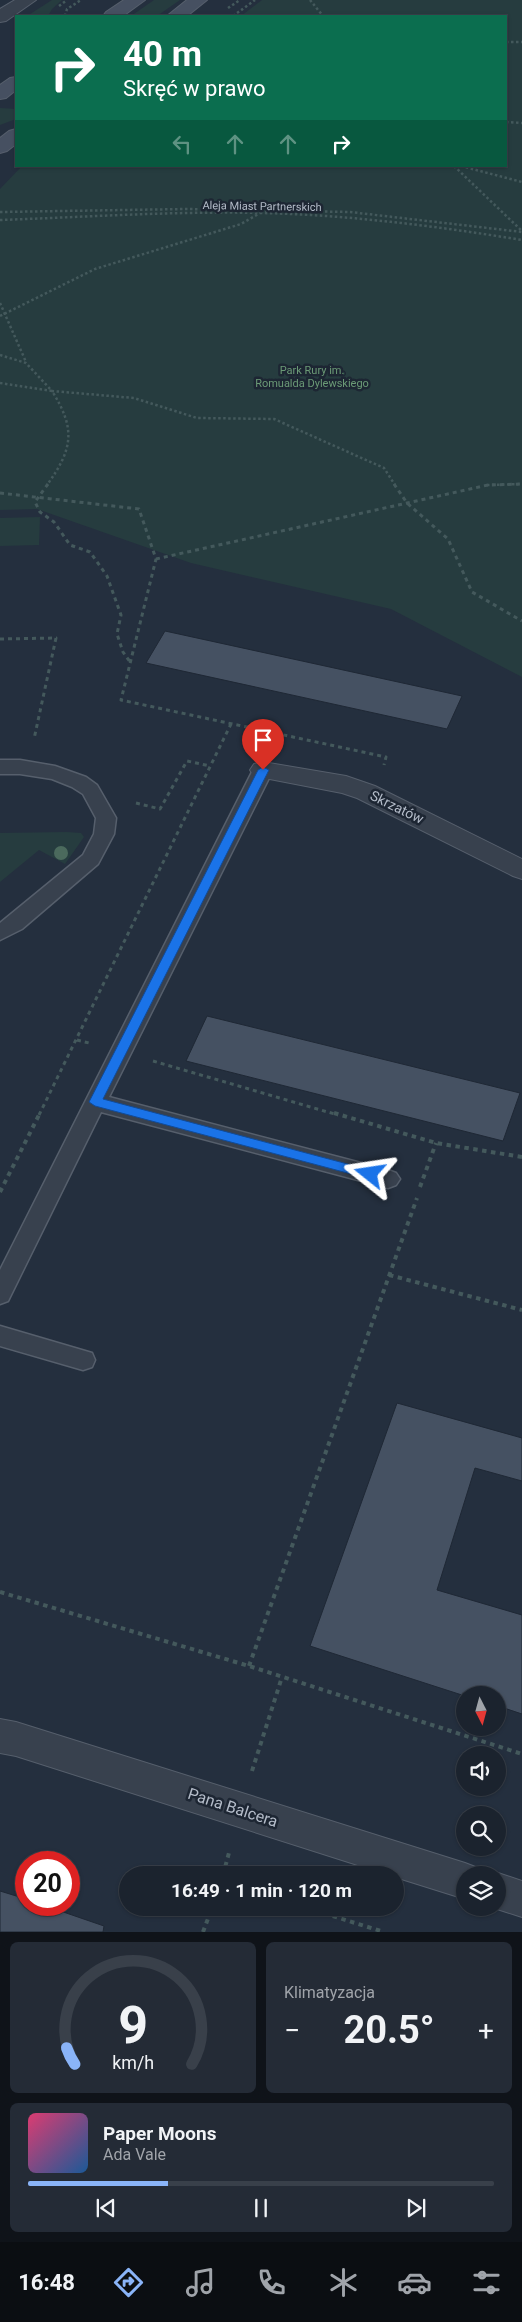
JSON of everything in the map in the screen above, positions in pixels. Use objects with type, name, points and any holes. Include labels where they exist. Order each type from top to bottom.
[{"type":"main road","points":[[114,15],[136,0]]},
{"type":"main road","points":[[177,15],[198,0]]},
{"type":"main road","points":[[0,94],[15,83]]},
{"type":"main road","points":[[0,147],[15,136]]},
{"type":"street","name":"Skrzatów","points":[[263,770],[346,785],[379,798],[522,870]]},
{"type":"street","name":"Pana Balcera","points":[[0,1736],[35,1745],[456,1878]]},
{"type":"street","points":[[506,1894],[522,1899]]},
{"type":"lane","points":[[0,768],[20,767],[54,773],[79,782],[90,790],[106,818],[104,834],[91,859],[16,924],[0,933]]},
{"type":"lane","points":[[0,1294],[263,770]]},
{"type":"lane","points":[[95,1102],[388,1179]]},
{"type":"lane","points":[[0,1336],[83,1360]]},
{"type":"path","points":[[65,15],[68,9],[80,0]]},
{"type":"path","points":[[234,15],[256,0]]},
{"type":"path","points":[[310,0],[321,15]]},
{"type":"path","points":[[507,42],[522,42]]},
{"type":"path","points":[[507,122],[522,123]]},
{"type":"path","points":[[455,167],[522,232]]},
{"type":"path","points":[[465,167],[522,182]]},
{"type":"path","points":[[0,212],[186,209],[350,212],[522,232]]},
{"type":"path","points":[[0,316],[94,269],[241,224],[261,213]]},
{"type":"path","name":"Aleja Miast Partnerskich","points":[[0,220],[261,213],[387,220],[452,228],[522,240]]},
{"type":"path","points":[[0,303],[26,363],[52,391],[66,415],[70,432],[68,449],[35,502],[40,512],[54,522],[70,544],[90,552],[107,576],[121,615],[117,634],[123,652],[130,662]]},
{"type":"path","points":[[0,355],[26,363]]},
{"type":"path","points":[[0,383],[52,391],[134,398],[197,418],[274,419],[384,468],[407,503],[448,539],[472,592],[522,621]]},
{"type":"path","points":[[156,559],[488,484],[522,484]]},
{"type":"path","points":[[0,493],[139,509],[156,559],[121,700],[386,757],[379,798]]},
{"type":"path","points":[[0,639],[56,638],[33,746]]},
{"type":"path","points":[[0,1192],[77,1040],[231,724]]},
{"type":"path","points":[[132,802],[160,809],[187,761],[210,766]]},
{"type":"path","points":[[77,1040],[436,1143],[522,1157]]},
{"type":"path","points":[[249,1666],[436,1143]]},
{"type":"path","points":[[389,1275],[522,1310]]},
{"type":"path","points":[[0,1592],[249,1666],[522,1754]]},
{"type":"path","points":[[204,1932],[209,1916]]},
{"type":"path","points":[[333,1916],[384,1932]]},
{"type":"green space","points":[[52,0],[62,0],[49,15],[29,15]]},
{"type":"green space","points":[[154,0],[180,0],[158,15],[132,15]]},
{"type":"green space","name":"Park Rury im. Romualda Dylewskiego","points":[[262,0],[522,0],[522,677],[391,609],[191,563],[37,509],[0,510],[0,189],[21,167],[507,167],[507,15],[242,15]]},
{"type":"green space","points":[[0,108],[15,109],[15,119],[0,125]]},
{"type":"green space","points":[[40,517],[39,545],[0,546],[0,518]]},
{"type":"green space","points":[[0,833],[81,833],[84,837],[65,864],[39,850],[0,882]]},
{"type":"building","points":[[165,631],[462,696],[447,729],[146,663]]},
{"type":"building","points":[[207,1016],[520,1093],[503,1141],[186,1061]]},
{"type":"building","points":[[397,1403],[522,1438],[522,1481],[475,1468],[437,1590],[522,1615],[522,1714],[506,1709],[506,1686],[456,1686],[456,1693],[310,1646]]},
{"type":"building","points":[[0,1891],[15,1896],[15,1916],[75,1916],[104,1926],[103,1932],[0,1932]]},
{"type":"route","points":[[263,770],[95,1102],[370,1174]]}]
